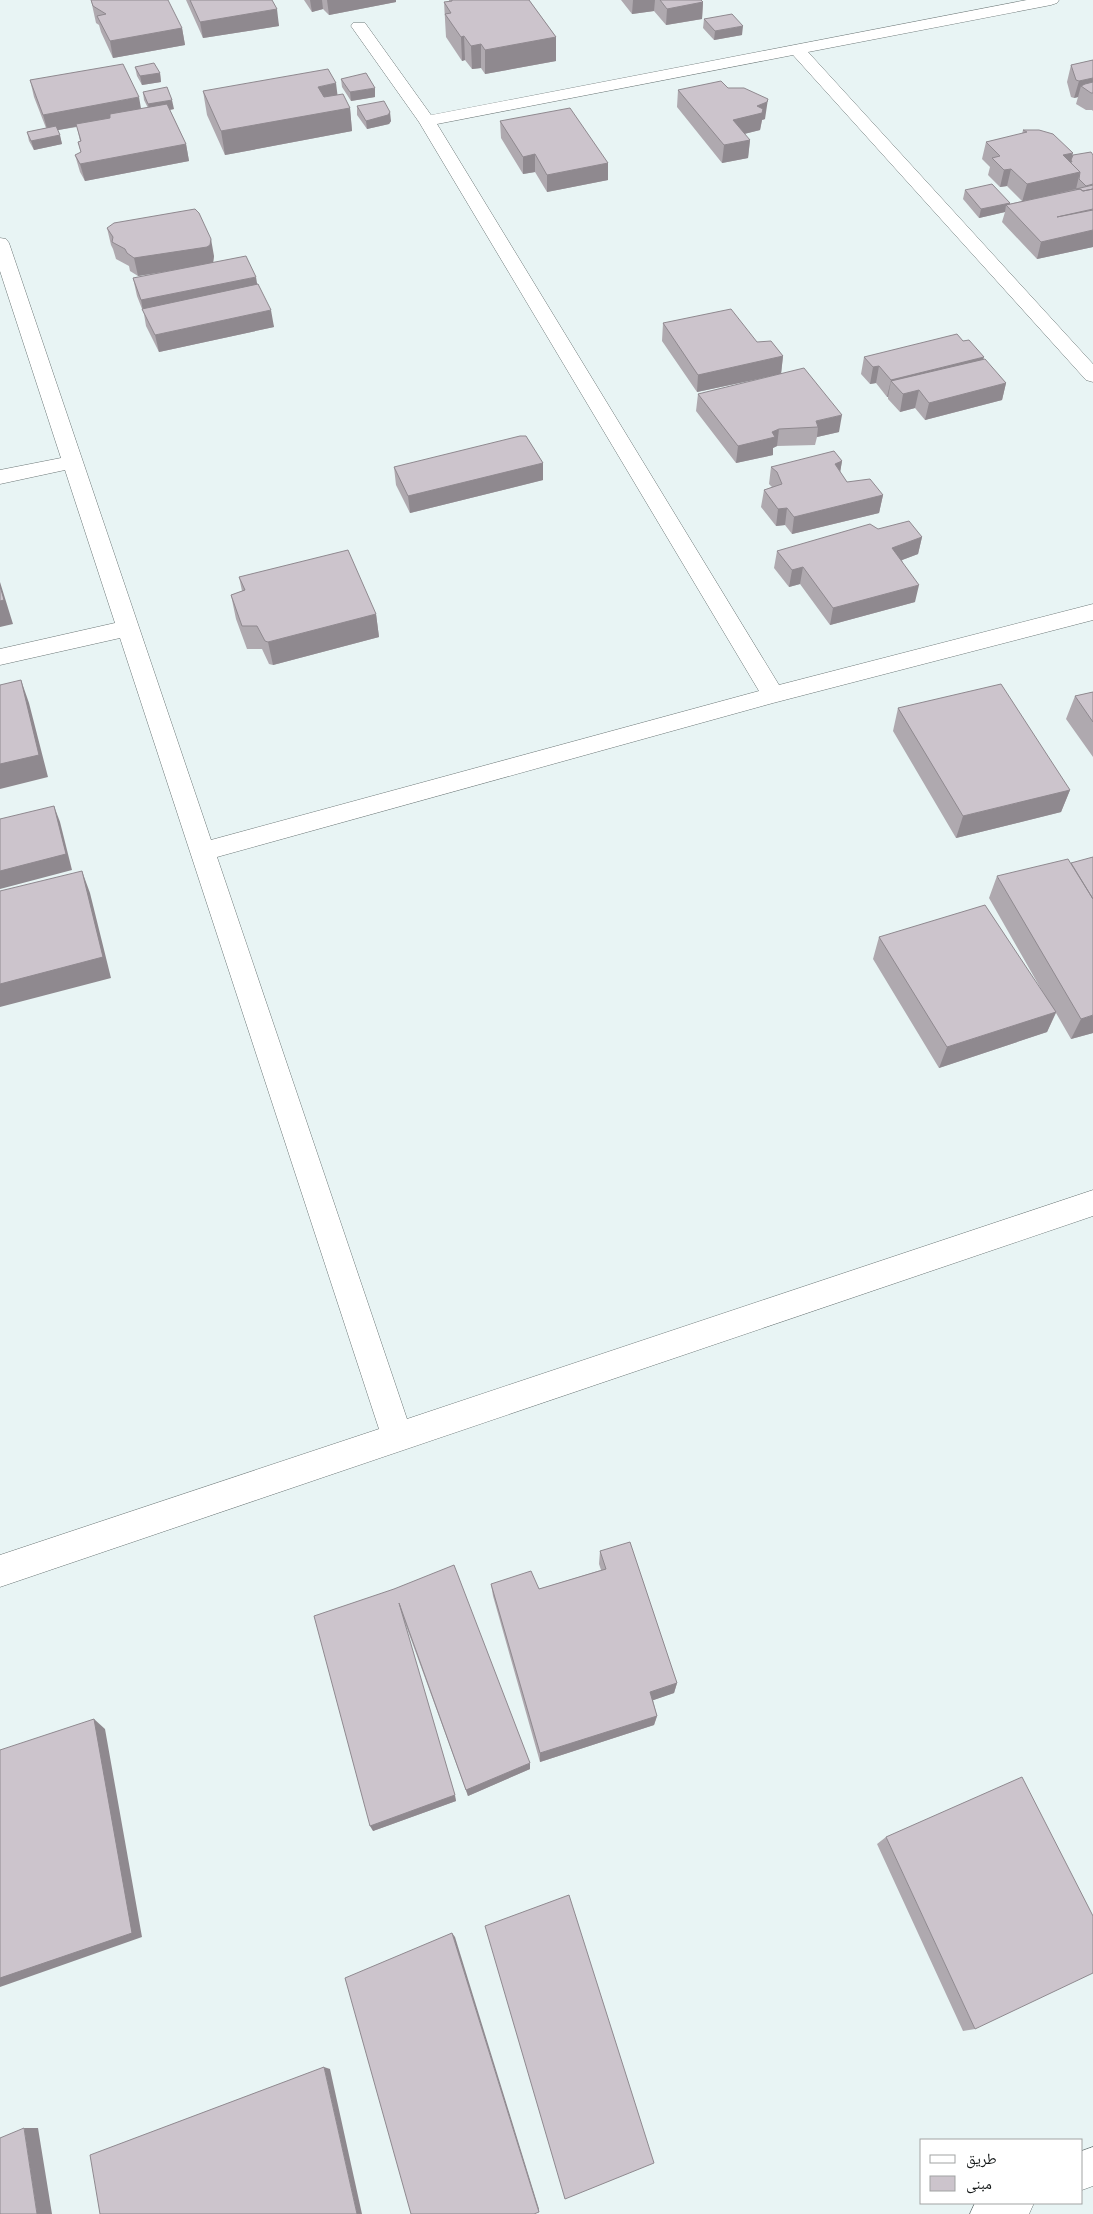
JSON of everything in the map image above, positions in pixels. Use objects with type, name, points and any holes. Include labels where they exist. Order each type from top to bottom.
[{"type":"street","points":[[426,121],[1051,0]]},
{"type":"street","points":[[359,26],[426,121],[773,695]]},
{"type":"street","points":[[796,49],[1093,376]]},
{"type":"street","points":[[0,243],[397,1437]]},
{"type":"street","points":[[0,477],[72,462]]},
{"type":"street","points":[[202,852],[773,695],[1093,612]]},
{"type":"street","points":[[0,657],[128,628]]},
{"type":"street","points":[[0,1571],[1093,1203]]},
{"type":"street","points":[[990,2214],[1012,2204]]},
{"type":"building","points":[[91,0],[168,0],[182,28],[110,41],[97,16],[106,14],[93,6]]},
{"type":"building","points":[[190,0],[272,0],[277,9],[200,22]]},
{"type":"building","points":[[452,0],[529,0],[556,37],[485,50],[481,44],[471,46],[464,36],[461,37],[445,14],[451,13],[444,2]]},
{"type":"building","points":[[660,0],[701,0],[703,2],[667,9]]},
{"type":"building","points":[[732,14],[743,26],[715,31],[704,19]]},
{"type":"building","points":[[1093,60],[1093,78],[1076,80],[1071,65]]},
{"type":"building","points":[[154,63],[160,73],[140,76],[135,67]]},
{"type":"building","points":[[123,64],[139,97],[43,115],[30,80]]},
{"type":"building","points":[[328,69],[336,83],[318,87],[324,97],[343,94],[350,108],[221,131],[203,91]]},
{"type":"building","points":[[366,73],[375,88],[350,92],[341,79]]},
{"type":"building","points":[[721,81],[728,88],[744,88],[768,99],[767,102],[757,106],[763,109],[762,113],[733,120],[750,140],[724,145],[678,90]]},
{"type":"building","points":[[1093,82],[1093,93],[1081,86],[1085,84]]},
{"type":"building","points":[[167,87],[172,100],[148,104],[143,92]]},
{"type":"building","points":[[384,101],[390,112],[388,115],[366,121],[357,106]]},
{"type":"building","points":[[167,104],[186,144],[80,164],[75,155],[81,152],[78,142],[81,141],[76,124],[110,118],[110,114]]},
{"type":"building","points":[[570,108],[608,163],[547,175],[535,154],[523,157],[500,121]]},
{"type":"building","points":[[56,126],[60,135],[31,141],[27,132]]},
{"type":"building","points":[[1023,130],[1039,130],[1053,134],[1073,153],[1063,155],[1080,172],[1027,184],[1011,169],[1004,170],[992,158],[1000,156],[986,142],[1027,132]]},
{"type":"building","points":[[1091,152],[1093,155],[1093,184],[1086,186],[1079,179],[1080,172],[1070,162],[1072,162],[1073,155]]},
{"type":"building","points":[[992,184],[1010,203],[981,209],[965,190]]},
{"type":"building","points":[[1093,185],[1093,189],[1083,191],[1076,189]]},
{"type":"building","points":[[1080,189],[1083,191],[1093,189],[1093,209],[1057,217],[1093,210],[1093,230],[1041,242],[1006,205]]},
{"type":"building","points":[[195,209],[199,213],[211,239],[210,245],[207,247],[134,258],[125,249],[112,242],[113,237],[107,228],[114,223]]},
{"type":"building","points":[[246,256],[256,277],[141,300],[133,278]]},
{"type":"building","points":[[258,284],[271,310],[155,335],[142,309]]},
{"type":"building","points":[[731,309],[757,342],[771,341],[783,356],[698,375],[663,323]]},
{"type":"building","points":[[957,334],[963,341],[969,340],[984,357],[891,380],[879,366],[873,367],[864,357]]},
{"type":"building","points":[[985,359],[1006,383],[929,403],[919,390],[903,394],[891,381]]},
{"type":"building","points":[[804,368],[842,415],[816,421],[818,427],[779,429],[772,432],[775,437],[738,446],[698,394]]},
{"type":"building","points":[[526,436],[543,463],[408,496],[394,467]]},
{"type":"building","points":[[834,451],[842,461],[835,464],[847,482],[870,479],[883,495],[794,517],[787,508],[778,509],[764,490],[782,484],[777,472],[771,467]]},
{"type":"building","points":[[909,521],[922,537],[892,548],[919,585],[833,608],[803,567],[792,570],[777,551],[870,524],[878,529]]},
{"type":"building","points":[[348,550],[376,614],[268,642],[265,641],[257,626],[242,626],[231,595],[245,590],[239,577]]},
{"type":"building","points":[[0,586],[4,600],[0,601]]},
{"type":"building","points":[[21,680],[39,755],[0,764],[0,685]]},
{"type":"building","points":[[1001,684],[1070,790],[963,816],[898,708]]},
{"type":"building","points":[[1093,692],[1093,722],[1075,696]]},
{"type":"building","points":[[54,806],[66,854],[0,871],[0,819]]},
{"type":"building","points":[[1093,857],[1093,899],[1071,863]]},
{"type":"building","points":[[1068,859],[1093,899],[1093,1015],[1081,1019],[997,876]]},
{"type":"building","points":[[82,871],[103,957],[0,984],[0,891]]},
{"type":"building","points":[[985,905],[1056,1012],[947,1047],[879,937]]},
{"type":"building","points":[[630,1542],[677,1683],[650,1692],[657,1716],[540,1753],[491,1584],[531,1571],[539,1589],[606,1569],[600,1551]]},
{"type":"building","points":[[454,1565],[530,1763],[466,1790],[399,1603],[455,1795],[370,1826],[314,1616],[394,1589]]},
{"type":"building","points":[[94,1719],[132,1933],[0,1978],[0,1750]]},
{"type":"building","points":[[1022,1777],[1093,1916],[1093,1973],[975,2029],[886,1837]]},
{"type":"building","points":[[569,1895],[654,2163],[565,2199],[485,1926]]},
{"type":"building","points":[[452,1933],[539,2212],[534,2214],[411,2214],[345,1978]]},
{"type":"building","points":[[324,2067],[357,2214],[100,2214],[90,2155]]},
{"type":"building","points":[[24,2128],[37,2214],[0,2214],[0,2138]]}]
